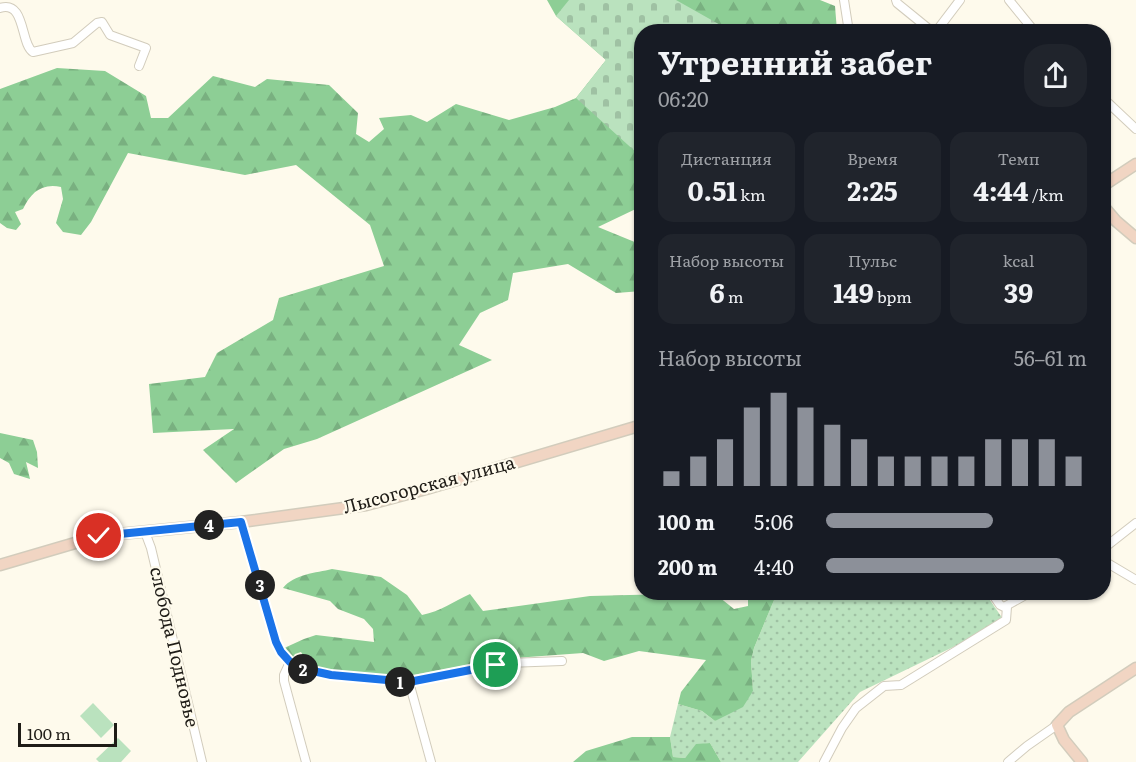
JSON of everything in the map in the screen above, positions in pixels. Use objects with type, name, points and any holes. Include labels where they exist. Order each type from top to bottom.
[{"type":"street","points":[[844,0],[848,24]]},
{"type":"street","points":[[896,0],[923,24]]},
{"type":"street","points":[[941,24],[960,0]]},
{"type":"street","points":[[1009,0],[1028,24]]},
{"type":"street","points":[[0,8],[11,6],[16,10],[23,26],[26,44],[33,52],[73,43],[97,23],[102,22],[110,35],[146,48],[139,66]]},
{"type":"street","points":[[1111,106],[1136,129]]},
{"type":"street","points":[[1111,181],[1136,164]]},
{"type":"street","points":[[1111,215],[1136,238]]},
{"type":"street","name":"Лысогорская улица","points":[[0,565],[99,536],[241,522],[366,505],[634,426]]},
{"type":"street","points":[[241,522],[276,642],[290,662],[304,669],[322,674],[409,682],[505,663],[562,662]]},
{"type":"street","points":[[1111,543],[1136,523]]},
{"type":"street","name":"слобода Подновье","points":[[145,532],[151,548],[202,762]]},
{"type":"street","points":[[1111,565],[1136,580]]},
{"type":"street","points":[[997,600],[1000,605],[1007,607],[1018,600]]},
{"type":"street","points":[[824,762],[842,728],[856,708],[884,686],[901,685],[1006,620],[1007,607]]},
{"type":"street","points":[[290,662],[284,675],[284,681],[306,762]]},
{"type":"street","points":[[1008,762],[1057,725],[1069,712],[1136,668]]},
{"type":"street","points":[[409,682],[431,762]]},
{"type":"street","points":[[1057,725],[1064,740],[1082,762]]},
{"type":"green space","points":[[547,0],[820,0],[835,6],[836,24],[634,24],[634,210],[598,227],[634,242],[634,292],[616,293],[568,264],[513,273],[508,300],[480,313],[459,345],[492,360],[317,439],[284,449],[236,483],[203,450],[234,429],[153,433],[149,384],[205,377],[217,353],[273,320],[279,298],[384,266],[370,225],[296,165],[245,175],[128,153],[91,222],[81,235],[63,232],[56,223],[63,199],[61,187],[48,186],[33,194],[23,209],[15,212],[21,224],[16,230],[0,223],[0,89],[57,68],[105,71],[146,96],[151,118],[168,118],[213,76],[255,87],[267,79],[329,85],[358,113],[356,134],[369,142],[384,129],[379,118],[411,115],[427,122],[456,104],[509,120],[555,107],[576,98],[606,60],[556,16]]},
{"type":"green space","points":[[569,0],[676,0],[719,24],[634,24],[634,150],[576,98],[606,60],[556,16]]},
{"type":"green space","points":[[0,433],[33,440],[37,452],[38,468],[26,462],[30,479],[14,474],[9,463],[0,458]]},
{"type":"green space","points":[[332,569],[381,577],[407,595],[422,615],[441,609],[470,594],[483,611],[590,596],[634,595],[634,600],[723,600],[734,609],[748,606],[748,600],[774,600],[754,648],[751,661],[753,691],[743,707],[715,721],[702,711],[678,704],[681,692],[706,660],[639,651],[604,661],[583,653],[500,659],[408,679],[334,672],[309,665],[301,652],[295,654],[293,657],[303,666],[289,660],[282,649],[316,635],[374,642],[373,629],[364,619],[338,609],[330,601],[283,588],[293,580]]},
{"type":"green space","points":[[774,600],[990,600],[1005,622],[860,692],[798,762],[721,762],[710,743],[696,745],[685,758],[673,757],[670,737],[678,704],[702,711],[715,721],[753,691],[751,661]]},
{"type":"green space","points":[[93,703],[114,725],[101,738],[80,716]]},
{"type":"green space","points":[[632,737],[670,737],[673,757],[685,758],[696,744],[710,743],[721,762],[573,762],[586,751]]},
{"type":"green space","points":[[118,738],[131,751],[121,762],[99,762],[96,759]]},
{"type":"route","points":[[99,536],[241,522],[276,642],[285,658],[313,672],[409,682],[496,665]]}]
